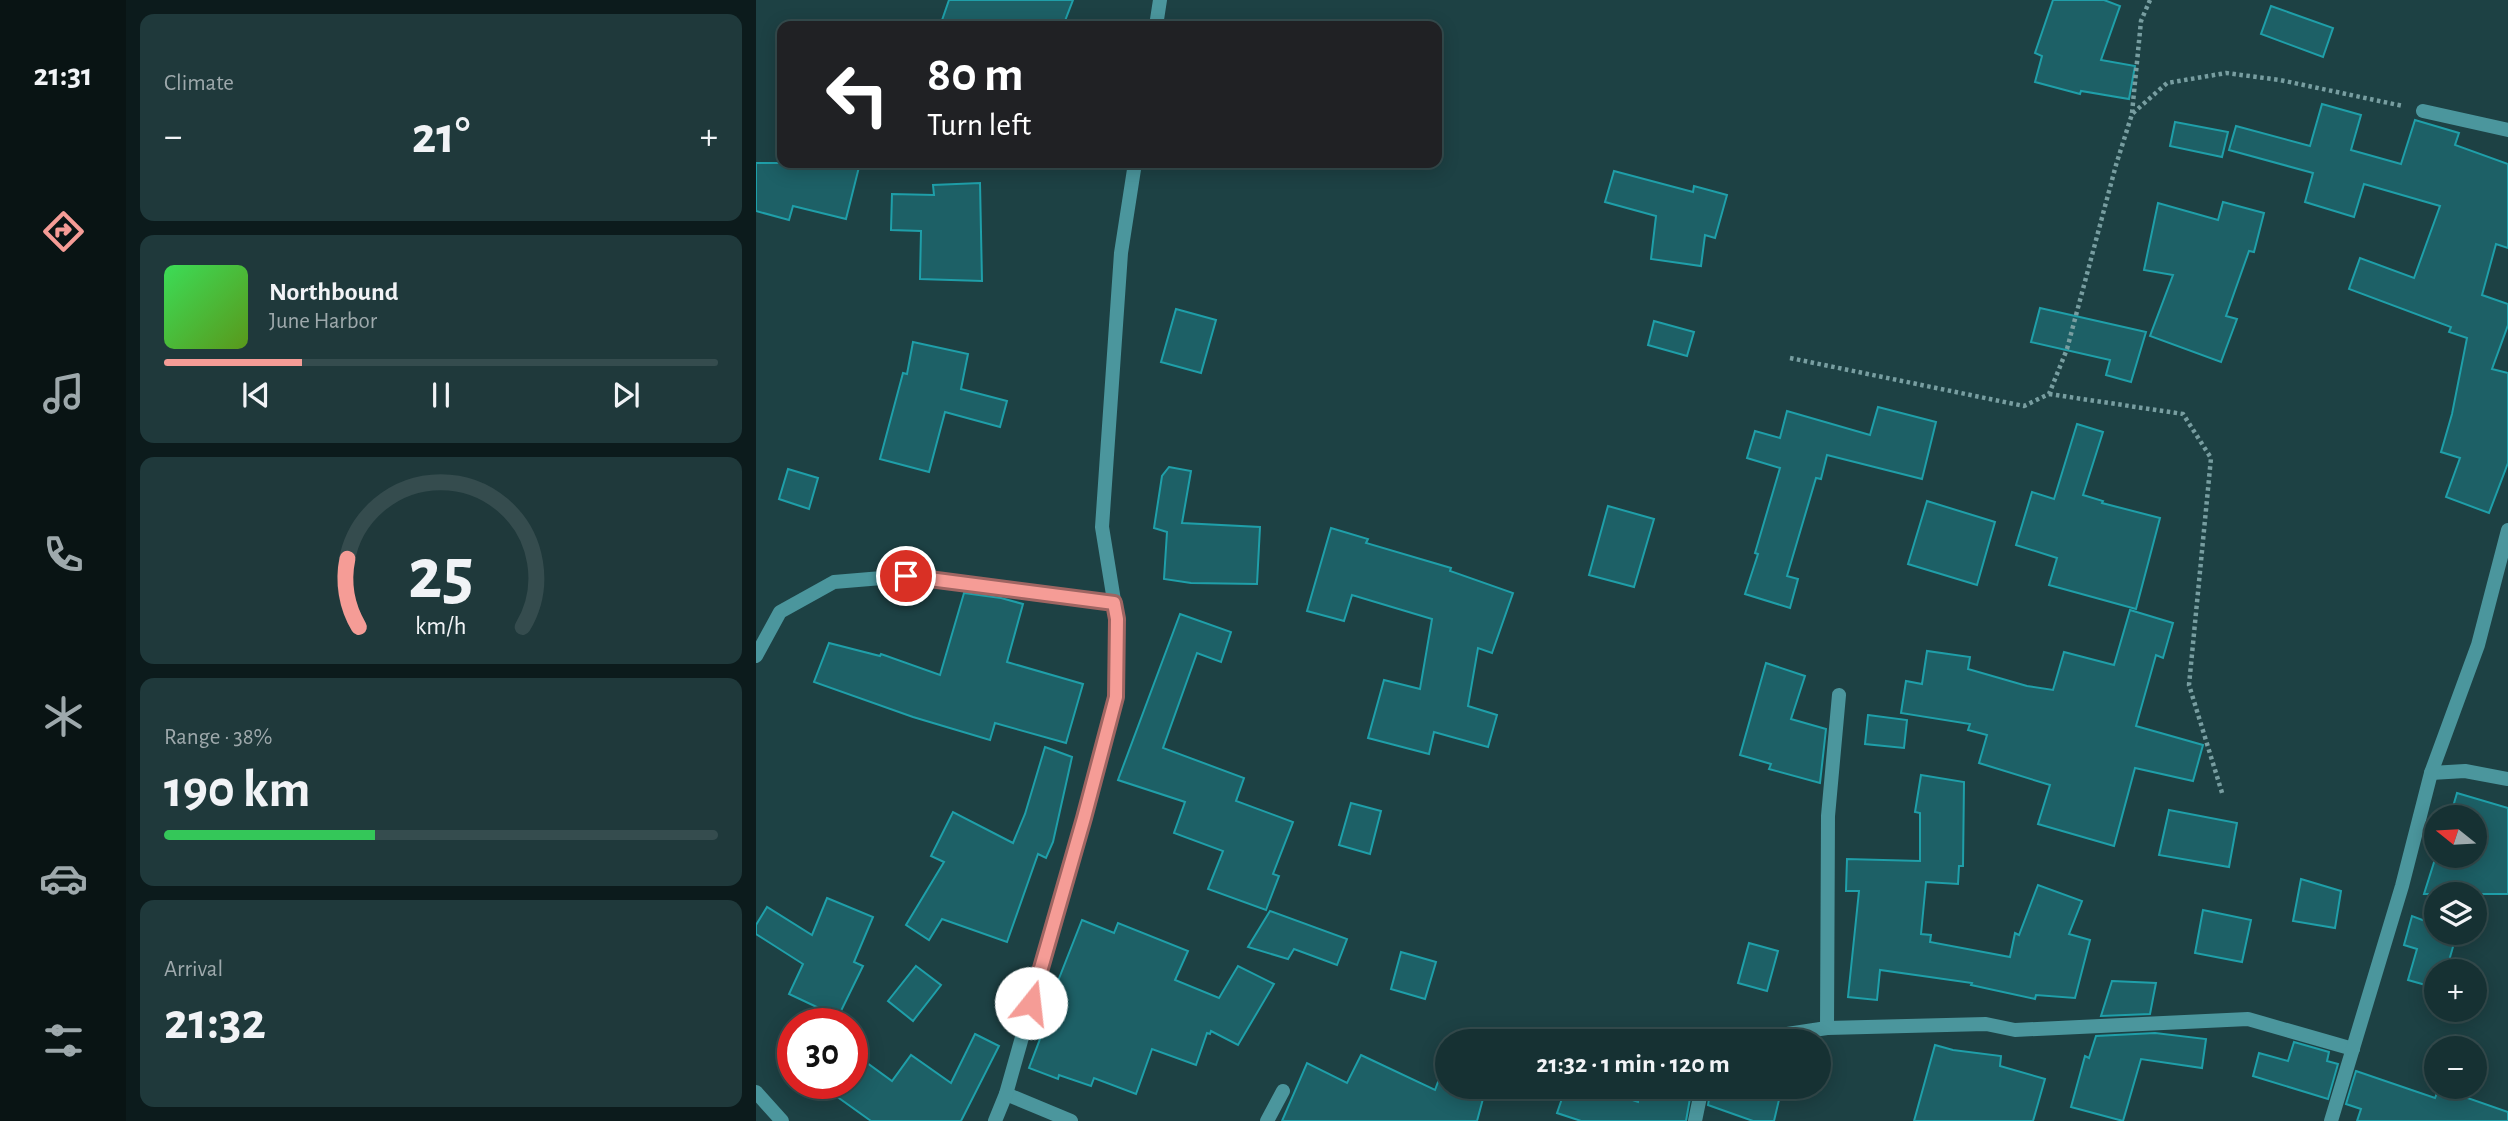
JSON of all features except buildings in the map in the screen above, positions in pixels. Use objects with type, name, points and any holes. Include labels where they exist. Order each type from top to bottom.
[{"type":"street","points":[[1157,21],[1160,0]]},
{"type":"street","points":[[2423,111],[2508,130]]},
{"type":"street","points":[[995,1121],[1006,1094],[1116,697],[1117,619],[1102,527],[1121,253],[1134,168]]},
{"type":"street","points":[[2331,1121],[2402,886],[2431,773],[2478,645],[2508,530]]},
{"type":"street","points":[[756,656],[779,612],[834,582],[906,576],[1114,603]]},
{"type":"street","points":[[1827,1028],[1828,816],[1839,695]]},
{"type":"street","points":[[2431,773],[2465,771],[2508,779]]},
{"type":"street","points":[[1820,1029],[1986,1024],[2015,1030],[2248,1018],[2353,1049]]},
{"type":"street","points":[[1267,1121],[1283,1091]]},
{"type":"street","points":[[756,1092],[782,1121]]},
{"type":"street","points":[[1006,1094],[1071,1121]]},
{"type":"street","points":[[1695,1121],[1700,1099]]},
{"type":"path","points":[[2049,394],[2067,349],[2132,114],[2141,21],[2150,0]]},
{"type":"path","points":[[2132,114],[2167,83],[2226,72],[2280,80],[2423,111]]},
{"type":"path","points":[[1790,358],[2024,406],[2049,394],[2183,414],[2211,458],[2189,685],[2223,796]]},
{"type":"route","points":[[906,576],[1114,603],[1117,619],[1116,697],[1031,1003]]}]
